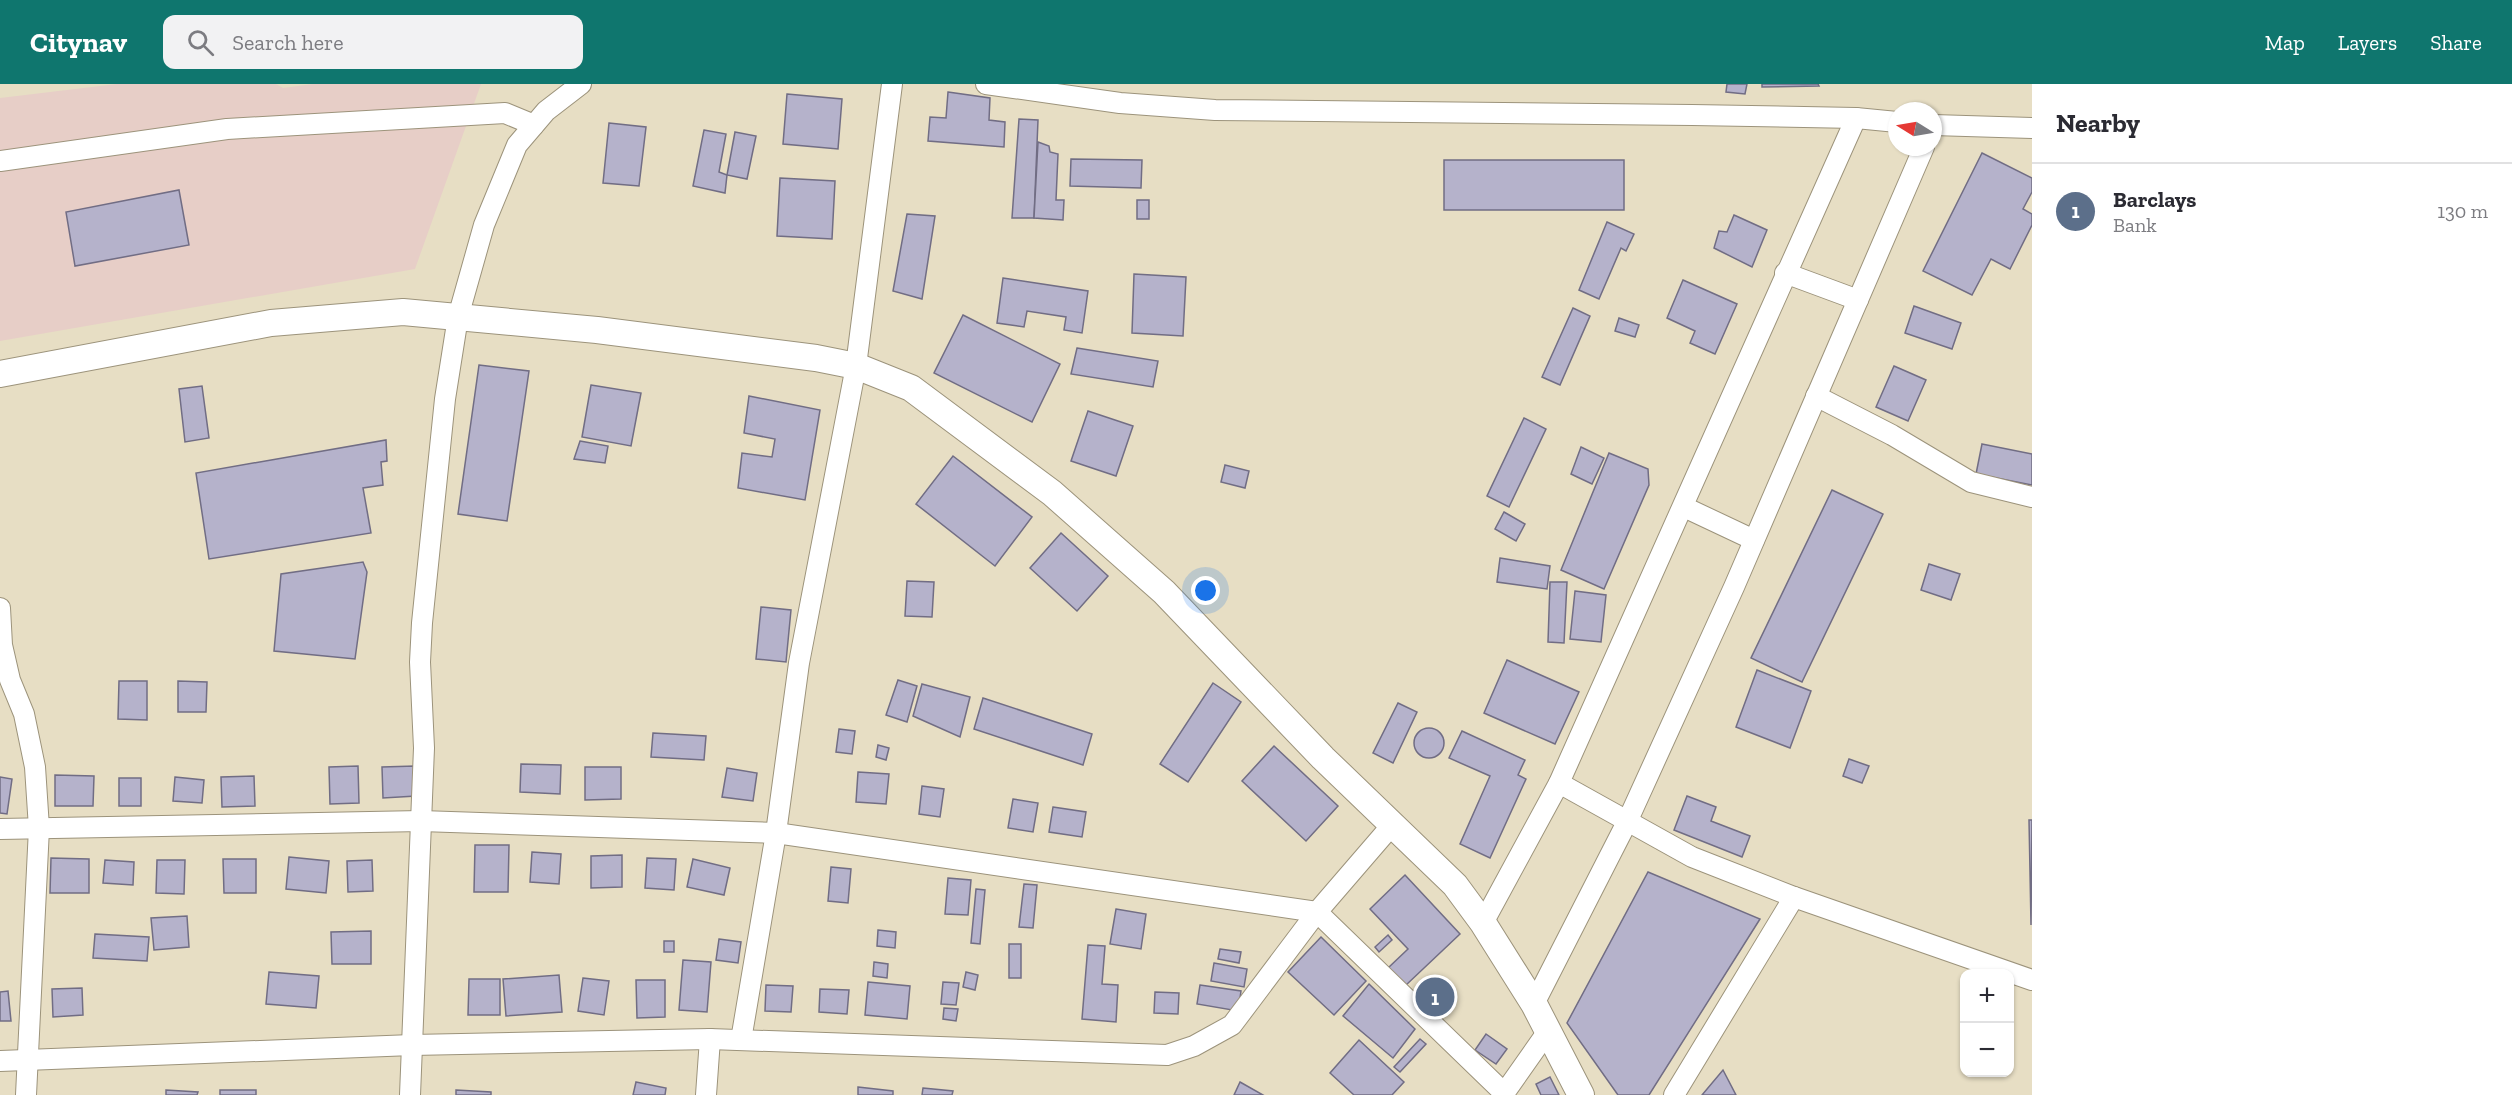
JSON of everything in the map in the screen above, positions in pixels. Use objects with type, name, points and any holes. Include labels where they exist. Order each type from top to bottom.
[{"type":"street","points":[[410,1095],[424,748],[420,662],[422,623],[445,399],[458,317],[484,225],[517,145],[546,111],[581,84]]},
{"type":"street","points":[[741,1040],[776,833],[800,663],[856,366],[892,84]]},
{"type":"street","points":[[986,84],[1120,103],[1215,110],[1856,118],[1888,121]]},
{"type":"street","points":[[0,161],[227,129],[505,113],[534,124]]},
{"type":"street","points":[[1483,923],[1559,783],[1856,118]]},
{"type":"street","points":[[1942,125],[2032,128]]},
{"type":"street","points":[[1534,1004],[1627,822],[1754,540],[1920,156]]},
{"type":"street","points":[[1785,273],[1858,300]]},
{"type":"street","points":[[0,374],[271,323],[403,312],[597,330],[816,358],[856,366],[911,388],[1052,493],[1164,592],[1323,758],[1455,885],[1483,923],[1534,1004],[1581,1095]]},
{"type":"street","points":[[1816,396],[1892,435],[1971,482],[2032,497]]},
{"type":"street","points":[[1684,507],[1754,540]]},
{"type":"street","points":[[0,608],[2,639],[10,680],[24,714],[35,767],[39,828],[26,1095]]},
{"type":"street","points":[[1559,783],[1692,857],[1794,897],[2032,981]]},
{"type":"street","points":[[0,829],[421,820],[776,833],[1317,912],[1504,1094],[1548,1030]]},
{"type":"street","points":[[0,1060],[412,1045],[710,1039],[1167,1055],[1194,1046],[1232,1025],[1317,912],[1392,825]]},
{"type":"street","points":[[1674,1095],[1794,897]]},
{"type":"street","points":[[706,1095],[710,1039]]},
{"type":"shaded area","points":[[117,84],[276,84],[283,88],[313,84],[481,84],[415,269],[0,341],[0,98]]},
{"type":"building","points":[[1727,84],[1747,84],[1745,94],[1726,92]]},
{"type":"building","points":[[1762,84],[1818,84],[1819,86],[1762,87]]},
{"type":"building","points":[[948,92],[990,98],[989,120],[1005,122],[1004,147],[928,141],[930,117],[946,118]]},
{"type":"building","points":[[787,94],[842,99],[838,149],[783,144]]},
{"type":"building","points":[[1019,119],[1038,120],[1034,218],[1012,218]]},
{"type":"building","points":[[609,123],[646,127],[639,186],[603,183]]},
{"type":"building","points":[[704,130],[726,134],[719,172],[727,175],[725,193],[693,186]]},
{"type":"building","points":[[735,132],[756,136],[747,179],[727,175]]},
{"type":"building","points":[[1038,142],[1049,146],[1050,152],[1058,154],[1056,200],[1064,200],[1063,220],[1034,218]]},
{"type":"building","points":[[1982,153],[2032,178],[2032,192],[2023,209],[2032,214],[2032,225],[2010,269],[1991,259],[1972,295],[1923,271]]},
{"type":"building","points":[[1071,159],[1142,160],[1141,188],[1070,186]]},
{"type":"building","points":[[1444,160],[1624,160],[1624,210],[1444,210]]},
{"type":"building","points":[[780,178],[835,181],[832,239],[777,236]]},
{"type":"building","points":[[179,190],[189,245],[75,266],[66,212]]},
{"type":"building","points":[[1137,200],[1149,200],[1149,219],[1137,219]]},
{"type":"building","points":[[907,214],[935,216],[922,299],[893,291]]},
{"type":"building","points":[[1734,215],[1767,230],[1752,267],[1714,248],[1719,231],[1727,232]]},
{"type":"building","points":[[1607,222],[1634,234],[1626,251],[1621,248],[1599,299],[1579,290]]},
{"type":"building","points":[[1134,274],[1186,277],[1183,336],[1132,333]]},
{"type":"building","points":[[1003,278],[1088,291],[1082,333],[1064,330],[1066,317],[1027,311],[1024,327],[997,323]]},
{"type":"building","points":[[1683,280],[1737,304],[1715,354],[1690,343],[1695,331],[1667,318]]},
{"type":"building","points":[[1914,306],[1961,323],[1952,349],[1905,333]]},
{"type":"building","points":[[1573,308],[1590,316],[1560,385],[1542,377]]},
{"type":"building","points":[[963,315],[1060,364],[1032,422],[934,373]]},
{"type":"building","points":[[1619,318],[1639,325],[1635,337],[1615,331]]},
{"type":"building","points":[[1077,348],[1158,361],[1153,387],[1071,374]]},
{"type":"building","points":[[479,365],[529,371],[507,521],[458,514]]},
{"type":"building","points":[[1894,366],[1926,380],[1908,421],[1876,407]]},
{"type":"building","points":[[591,385],[641,393],[631,446],[582,437]]},
{"type":"building","points":[[202,386],[209,438],[185,442],[179,389]]},
{"type":"building","points":[[749,396],[820,410],[805,500],[738,488],[742,453],[772,457],[775,439],[744,433]]},
{"type":"building","points":[[1088,411],[1133,426],[1116,476],[1071,461]]},
{"type":"building","points":[[1524,418],[1546,429],[1509,507],[1487,496]]},
{"type":"building","points":[[386,440],[387,461],[381,462],[383,485],[363,488],[371,533],[209,559],[196,473]]},
{"type":"building","points":[[580,441],[608,446],[605,463],[574,459]]},
{"type":"building","points":[[1982,444],[2032,454],[2032,485],[1976,474]]},
{"type":"building","points":[[1581,447],[1604,458],[1592,484],[1571,474]]},
{"type":"building","points":[[1609,453],[1648,469],[1649,485],[1604,589],[1561,570]]},
{"type":"building","points":[[953,456],[1032,517],[995,566],[916,504]]},
{"type":"building","points":[[1225,465],[1249,471],[1245,488],[1221,482]]},
{"type":"building","points":[[1832,490],[1883,514],[1802,682],[1751,658]]},
{"type":"building","points":[[1504,512],[1525,524],[1516,541],[1495,529]]},
{"type":"building","points":[[1061,533],[1108,576],[1077,611],[1030,568]]},
{"type":"building","points":[[1500,558],[1550,566],[1547,589],[1497,582]]},
{"type":"building","points":[[363,562],[367,572],[355,659],[274,651],[281,574]]},
{"type":"building","points":[[1929,564],[1960,574],[1951,600],[1921,590]]},
{"type":"building","points":[[907,581],[934,582],[932,617],[905,616]]},
{"type":"building","points":[[1550,582],[1567,582],[1564,643],[1548,642]]},
{"type":"building","points":[[1575,591],[1606,595],[1601,642],[1570,639]]},
{"type":"building","points":[[761,607],[791,610],[786,662],[756,659]]},
{"type":"building","points":[[1507,660],[1579,692],[1555,744],[1484,713]]},
{"type":"building","points":[[1757,670],[1811,691],[1790,748],[1736,727]]},
{"type":"building","points":[[898,680],[917,686],[907,722],[886,715]]},
{"type":"building","points":[[119,681],[147,681],[147,720],[118,719]]},
{"type":"building","points":[[178,681],[207,682],[206,712],[178,712]]},
{"type":"building","points":[[1213,683],[1241,702],[1188,782],[1160,764]]},
{"type":"building","points":[[922,684],[970,697],[960,737],[913,716]]},
{"type":"building","points":[[983,698],[1092,734],[1083,765],[974,729]]},
{"type":"building","points":[[1398,703],[1417,712],[1393,763],[1373,753]]},
{"type":"building","points":[[1429,728],[1440,732],[1444,743],[1440,754],[1429,758],[1418,754],[1414,743],[1418,732]]},
{"type":"building","points":[[839,729],[855,731],[852,754],[836,752]]},
{"type":"building","points":[[1462,731],[1525,760],[1518,775],[1526,779],[1490,858],[1460,844],[1490,776],[1449,758]]},
{"type":"building","points":[[653,733],[706,736],[704,760],[651,757]]},
{"type":"building","points":[[878,745],[889,748],[886,760],[876,757]]},
{"type":"building","points":[[1274,746],[1338,806],[1306,841],[1242,781]]},
{"type":"building","points":[[1849,759],[1869,766],[1862,783],[1843,776]]},
{"type":"building","points":[[521,764],[561,765],[560,794],[520,792]]},
{"type":"building","points":[[358,766],[359,803],[330,804],[329,767]]},
{"type":"building","points":[[415,766],[416,796],[383,798],[382,767]]},
{"type":"building","points":[[585,767],[621,767],[621,799],[585,800]]},
{"type":"building","points":[[727,768],[757,773],[753,801],[722,797]]},
{"type":"building","points":[[858,772],[889,774],[886,804],[856,802]]},
{"type":"building","points":[[55,775],[94,776],[93,806],[55,806]]},
{"type":"building","points":[[254,776],[255,806],[222,807],[221,777]]},
{"type":"building","points":[[0,777],[12,779],[7,814],[0,813]]},
{"type":"building","points":[[175,777],[204,780],[202,803],[173,801]]},
{"type":"building","points":[[119,778],[141,778],[141,806],[119,806]]},
{"type":"building","points":[[922,786],[944,789],[940,817],[919,814]]},
{"type":"building","points":[[1687,796],[1716,807],[1711,821],[1750,836],[1742,857],[1674,830]]},
{"type":"building","points":[[1013,799],[1038,803],[1033,832],[1008,828]]},
{"type":"building","points":[[1053,807],[1086,812],[1082,837],[1049,832]]},
{"type":"building","points":[[2029,820],[2032,820],[2031,925]]},
{"type":"building","points":[[475,845],[509,845],[508,892],[474,892]]},
{"type":"building","points":[[532,852],[561,854],[559,884],[530,882]]},
{"type":"building","points":[[622,855],[622,887],[591,888],[591,856]]},
{"type":"building","points":[[289,857],[329,861],[326,893],[286,889]]},
{"type":"building","points":[[51,858],[89,859],[89,893],[50,893]]},
{"type":"building","points":[[647,858],[676,859],[674,890],[645,888]]},
{"type":"building","points":[[223,859],[256,859],[256,893],[224,893]]},
{"type":"building","points":[[693,859],[730,868],[724,895],[687,887]]},
{"type":"building","points":[[105,860],[134,862],[133,885],[103,883]]},
{"type":"building","points":[[157,860],[185,860],[184,894],[156,893]]},
{"type":"building","points":[[372,860],[373,891],[348,892],[347,861]]},
{"type":"building","points":[[831,867],[851,869],[848,903],[828,901]]},
{"type":"building","points":[[1648,872],[1760,919],[1649,1095],[1618,1095],[1567,1023]]},
{"type":"building","points":[[1405,875],[1460,934],[1405,986],[1388,968],[1408,949],[1370,909]]},
{"type":"building","points":[[948,878],[971,880],[968,915],[945,914]]},
{"type":"building","points":[[1024,884],[1037,885],[1033,928],[1019,927]]},
{"type":"building","points":[[976,889],[985,890],[980,944],[971,943]]},
{"type":"building","points":[[1116,909],[1146,914],[1141,949],[1110,944]]},
{"type":"building","points":[[187,916],[189,947],[154,950],[151,918]]},
{"type":"building","points":[[878,930],[896,932],[895,948],[877,946]]},
{"type":"building","points":[[371,931],[371,964],[332,964],[331,932]]},
{"type":"building","points":[[95,934],[149,937],[147,961],[93,958]]},
{"type":"building","points":[[1388,935],[1392,940],[1379,952],[1375,947]]},
{"type":"building","points":[[1321,937],[1366,981],[1334,1015],[1288,972]]},
{"type":"building","points":[[719,939],[741,942],[738,963],[716,960]]},
{"type":"building","points":[[664,941],[674,941],[674,952],[664,952]]},
{"type":"building","points":[[1009,944],[1021,944],[1021,978],[1009,978]]},
{"type":"building","points":[[1088,945],[1105,946],[1102,984],[1118,985],[1116,1022],[1082,1019]]},
{"type":"building","points":[[1220,949],[1241,952],[1239,963],[1218,959]]},
{"type":"building","points":[[683,960],[711,962],[707,1012],[679,1010]]},
{"type":"building","points":[[874,962],[888,964],[887,978],[873,976]]},
{"type":"building","points":[[1214,963],[1247,969],[1244,987],[1211,981]]},
{"type":"building","points":[[269,972],[319,976],[316,1008],[266,1004]]},
{"type":"building","points":[[966,972],[978,975],[975,990],[963,987]]},
{"type":"building","points":[[559,975],[562,1012],[506,1016],[503,979]]},
{"type":"building","points":[[583,978],[609,981],[604,1015],[578,1011]]},
{"type":"building","points":[[469,979],[500,979],[500,1015],[468,1015]]},
{"type":"building","points":[[636,980],[665,980],[665,1017],[637,1018]]},
{"type":"building","points":[[868,982],[910,986],[907,1019],[865,1015]]},
{"type":"building","points":[[943,982],[959,983],[956,1005],[941,1004]]},
{"type":"building","points":[[1369,984],[1415,1029],[1393,1058],[1343,1016]]},
{"type":"building","points":[[766,985],[793,986],[791,1012],[765,1011]]},
{"type":"building","points":[[1200,985],[1241,991],[1238,1011],[1197,1004]]},
{"type":"building","points":[[82,988],[83,1015],[53,1017],[52,989]]},
{"type":"building","points":[[820,989],[849,990],[847,1014],[819,1012]]},
{"type":"building","points":[[8,991],[11,1021],[0,1021],[0,992]]},
{"type":"building","points":[[1155,992],[1179,993],[1178,1014],[1154,1013]]},
{"type":"building","points":[[944,1008],[958,1009],[956,1021],[943,1019]]},
{"type":"building","points":[[1486,1034],[1507,1049],[1496,1064],[1475,1050]]},
{"type":"building","points":[[1420,1039],[1426,1044],[1400,1072],[1394,1067]]},
{"type":"building","points":[[1359,1040],[1404,1082],[1392,1095],[1354,1095],[1330,1073]]},
{"type":"building","points":[[1723,1070],[1736,1095],[1702,1095]]},
{"type":"building","points":[[1550,1077],[1559,1095],[1541,1095],[1536,1084]]},
{"type":"building","points":[[636,1082],[666,1088],[665,1095],[633,1095]]},
{"type":"building","points":[[1240,1082],[1263,1095],[1234,1095]]},
{"type":"building","points":[[858,1087],[893,1091],[893,1095],[858,1095]]},
{"type":"building","points":[[923,1088],[953,1091],[952,1095],[922,1095]]},
{"type":"building","points":[[166,1090],[198,1092],[197,1095],[166,1095]]},
{"type":"building","points":[[220,1090],[256,1090],[256,1095],[220,1095]]},
{"type":"building","points":[[456,1090],[491,1092],[491,1095],[456,1095]]},
{"type":"place","name":"Barclays","points":[[1435,997]]}]
